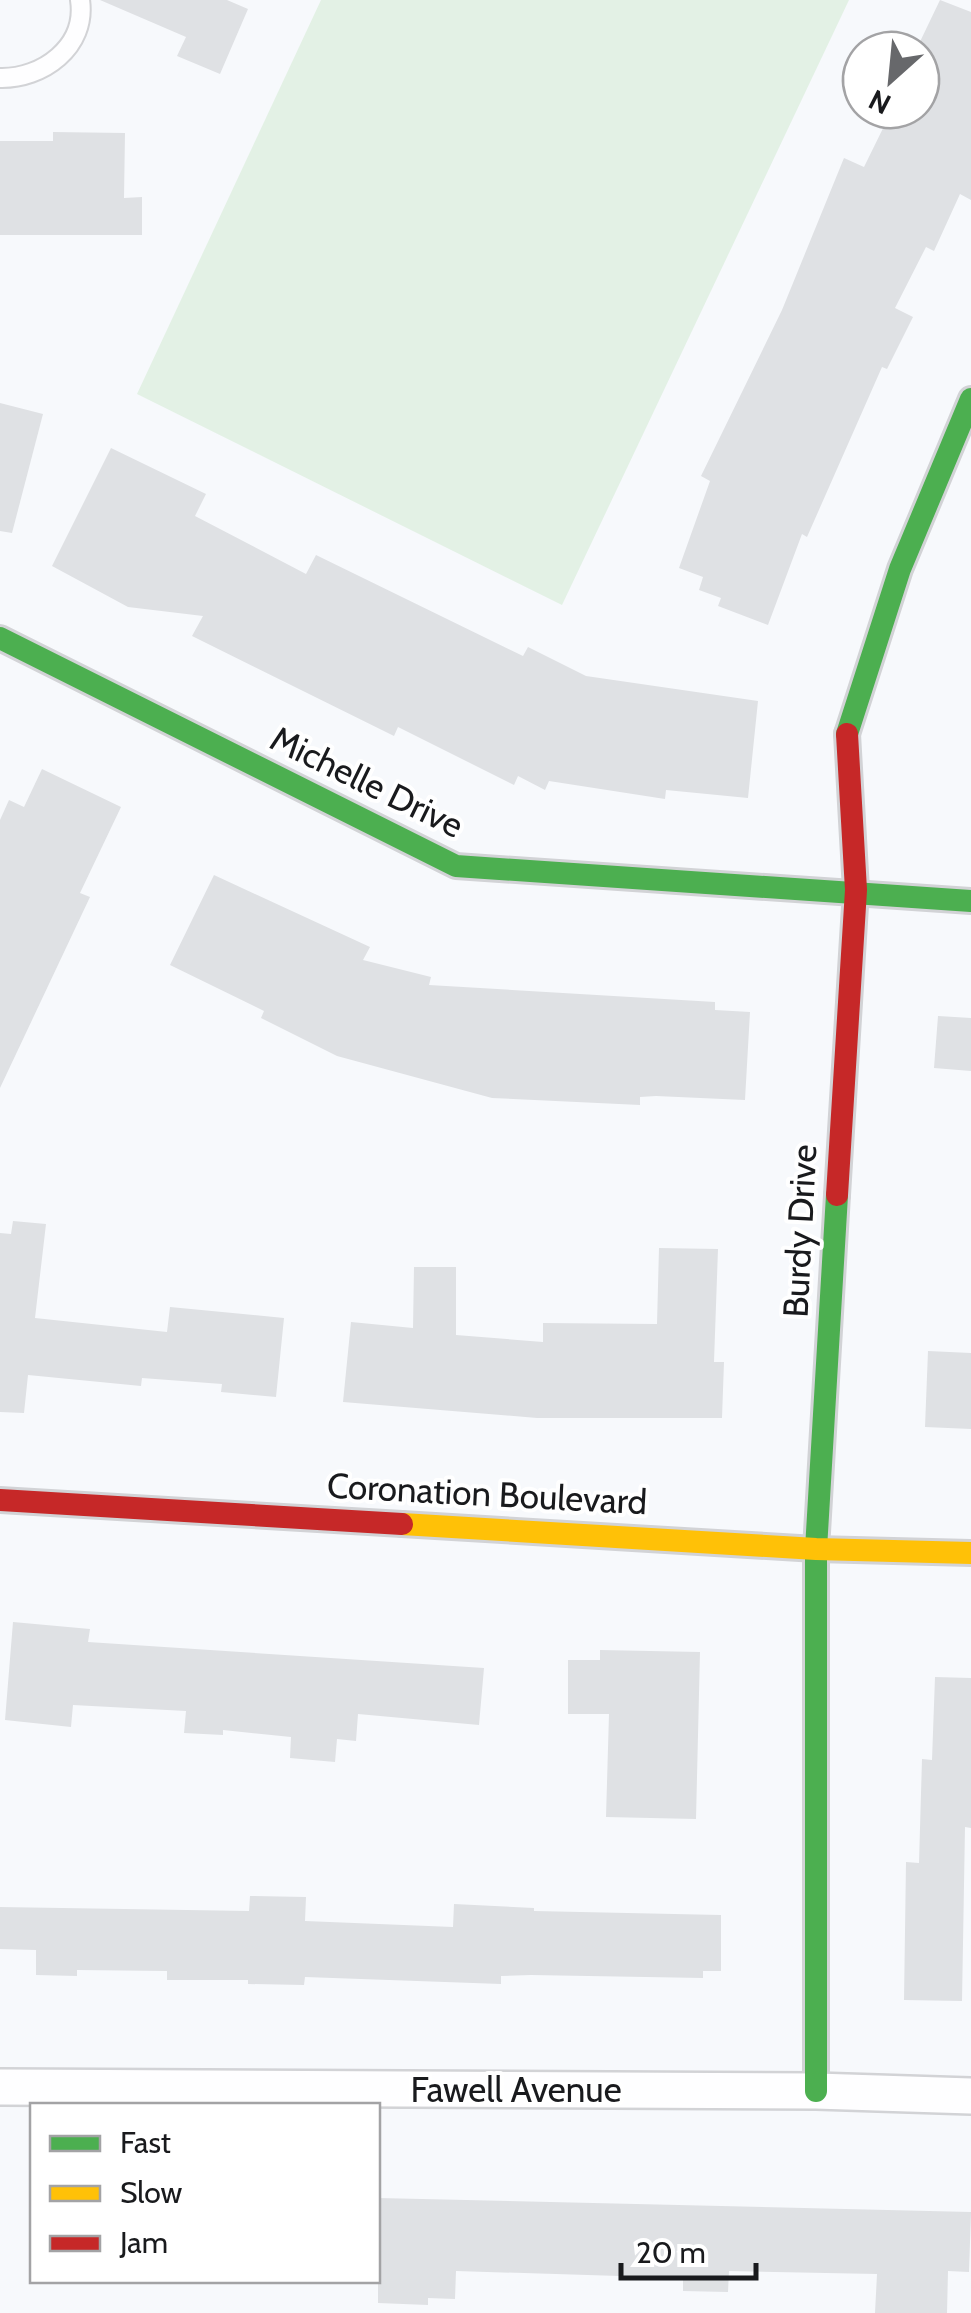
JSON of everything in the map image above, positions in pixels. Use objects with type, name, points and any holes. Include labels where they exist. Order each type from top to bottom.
[{"type":"street","name":"Burdy Drive","points":[[816,2091],[816,1549],[856,890],[847,730],[900,569],[971,399]]},
{"type":"street","name":"Michelle Drive","points":[[0,638],[456,866],[856,890],[971,901]]},
{"type":"street","name":"Coronation Boulevard","points":[[0,1500],[816,1549],[971,1553]]},
{"type":"street","name":"Fawell Avenue","points":[[0,2088],[816,2091],[971,2096]]},
{"type":"lane","points":[[0,78],[19,78],[43,70],[62,54],[76,33],[80,0]]},
{"type":"shaded area","points":[[321,0],[849,0],[562,605],[137,394]]},
{"type":"building","points":[[100,0],[227,0],[248,9],[220,74],[177,56],[186,37]]},
{"type":"building","points":[[940,0],[971,12],[971,200],[960,194],[934,251],[926,247],[895,308],[913,317],[887,369],[882,367],[807,537],[802,534],[768,625],[718,606],[721,598],[699,590],[703,577],[679,568],[710,481],[701,476],[782,310],[844,158],[864,167],[882,130],[941,130],[941,30],[926,30]]},
{"type":"building","points":[[53,132],[125,133],[124,198],[142,197],[142,235],[0,235],[0,141],[53,141]]},
{"type":"building","points":[[0,403],[43,414],[12,533],[0,531]]},
{"type":"building","points":[[111,448],[206,494],[195,516],[306,574],[316,555],[523,656],[528,647],[586,676],[758,701],[748,798],[666,790],[665,799],[549,781],[545,790],[518,776],[514,785],[398,727],[394,736],[192,636],[203,616],[128,607],[52,566]]},
{"type":"building","points":[[42,769],[121,807],[80,893],[90,897],[0,1088],[0,820],[9,800],[24,807]]},
{"type":"building","points":[[214,875],[370,947],[363,960],[431,977],[429,985],[715,1002],[715,1010],[750,1012],[745,1100],[656,1096],[640,1097],[640,1105],[492,1098],[337,1056],[261,1018],[264,1011],[170,965]]},
{"type":"building","points":[[938,1016],[971,1018],[971,1071],[934,1068]]},
{"type":"building","points":[[13,1221],[46,1224],[35,1318],[167,1332],[170,1307],[284,1318],[276,1397],[221,1392],[222,1384],[142,1378],[141,1386],[28,1375],[24,1413],[0,1412],[0,1233],[11,1234]]},
{"type":"building","points":[[659,1248],[718,1249],[714,1362],[724,1362],[722,1418],[537,1418],[343,1402],[351,1322],[413,1328],[414,1267],[456,1267],[456,1335],[543,1342],[543,1323],[657,1324]]},
{"type":"building","points":[[928,1351],[971,1353],[971,1429],[925,1427]]},
{"type":"building","points":[[13,1622],[90,1629],[88,1642],[484,1668],[479,1725],[358,1714],[356,1741],[337,1739],[335,1762],[290,1758],[291,1737],[223,1730],[223,1735],[184,1733],[186,1711],[73,1705],[71,1727],[5,1720]]},
{"type":"building","points":[[600,1650],[700,1652],[696,1819],[606,1817],[609,1714],[568,1714],[568,1660],[600,1660]]},
{"type":"building","points":[[935,1677],[971,1678],[971,1828],[965,1827],[962,2001],[904,2000],[906,1862],[919,1863],[922,1759],[932,1760]]},
{"type":"building","points":[[250,1896],[306,1897],[305,1921],[453,1927],[454,1904],[534,1911],[721,1915],[721,1971],[703,1971],[703,1978],[501,1976],[501,1984],[305,1977],[304,1985],[248,1984],[248,1980],[167,1980],[167,1971],[77,1970],[77,1976],[36,1975],[36,1950],[0,1949],[0,1907],[249,1911]]},
{"type":"building","points":[[380,2198],[971,2212],[969,2272],[948,2271],[947,2313],[875,2313],[877,2274],[729,2271],[728,2292],[683,2291],[683,2278],[456,2271],[455,2299],[428,2298],[428,2305],[378,2303]]},
{"type":"traffic: fast","points":[[847,734],[900,569],[971,399]]},
{"type":"traffic: fast","points":[[0,638],[456,866],[971,901]]},
{"type":"traffic: fast","points":[[816,2091],[816,1549],[837,1195]]},
{"type":"traffic: slow","points":[[402,1524],[816,1549],[971,1553]]},
{"type":"traffic: jam","points":[[837,1195],[856,890],[847,734]]},
{"type":"traffic: jam","points":[[0,1500],[402,1524]]}]
